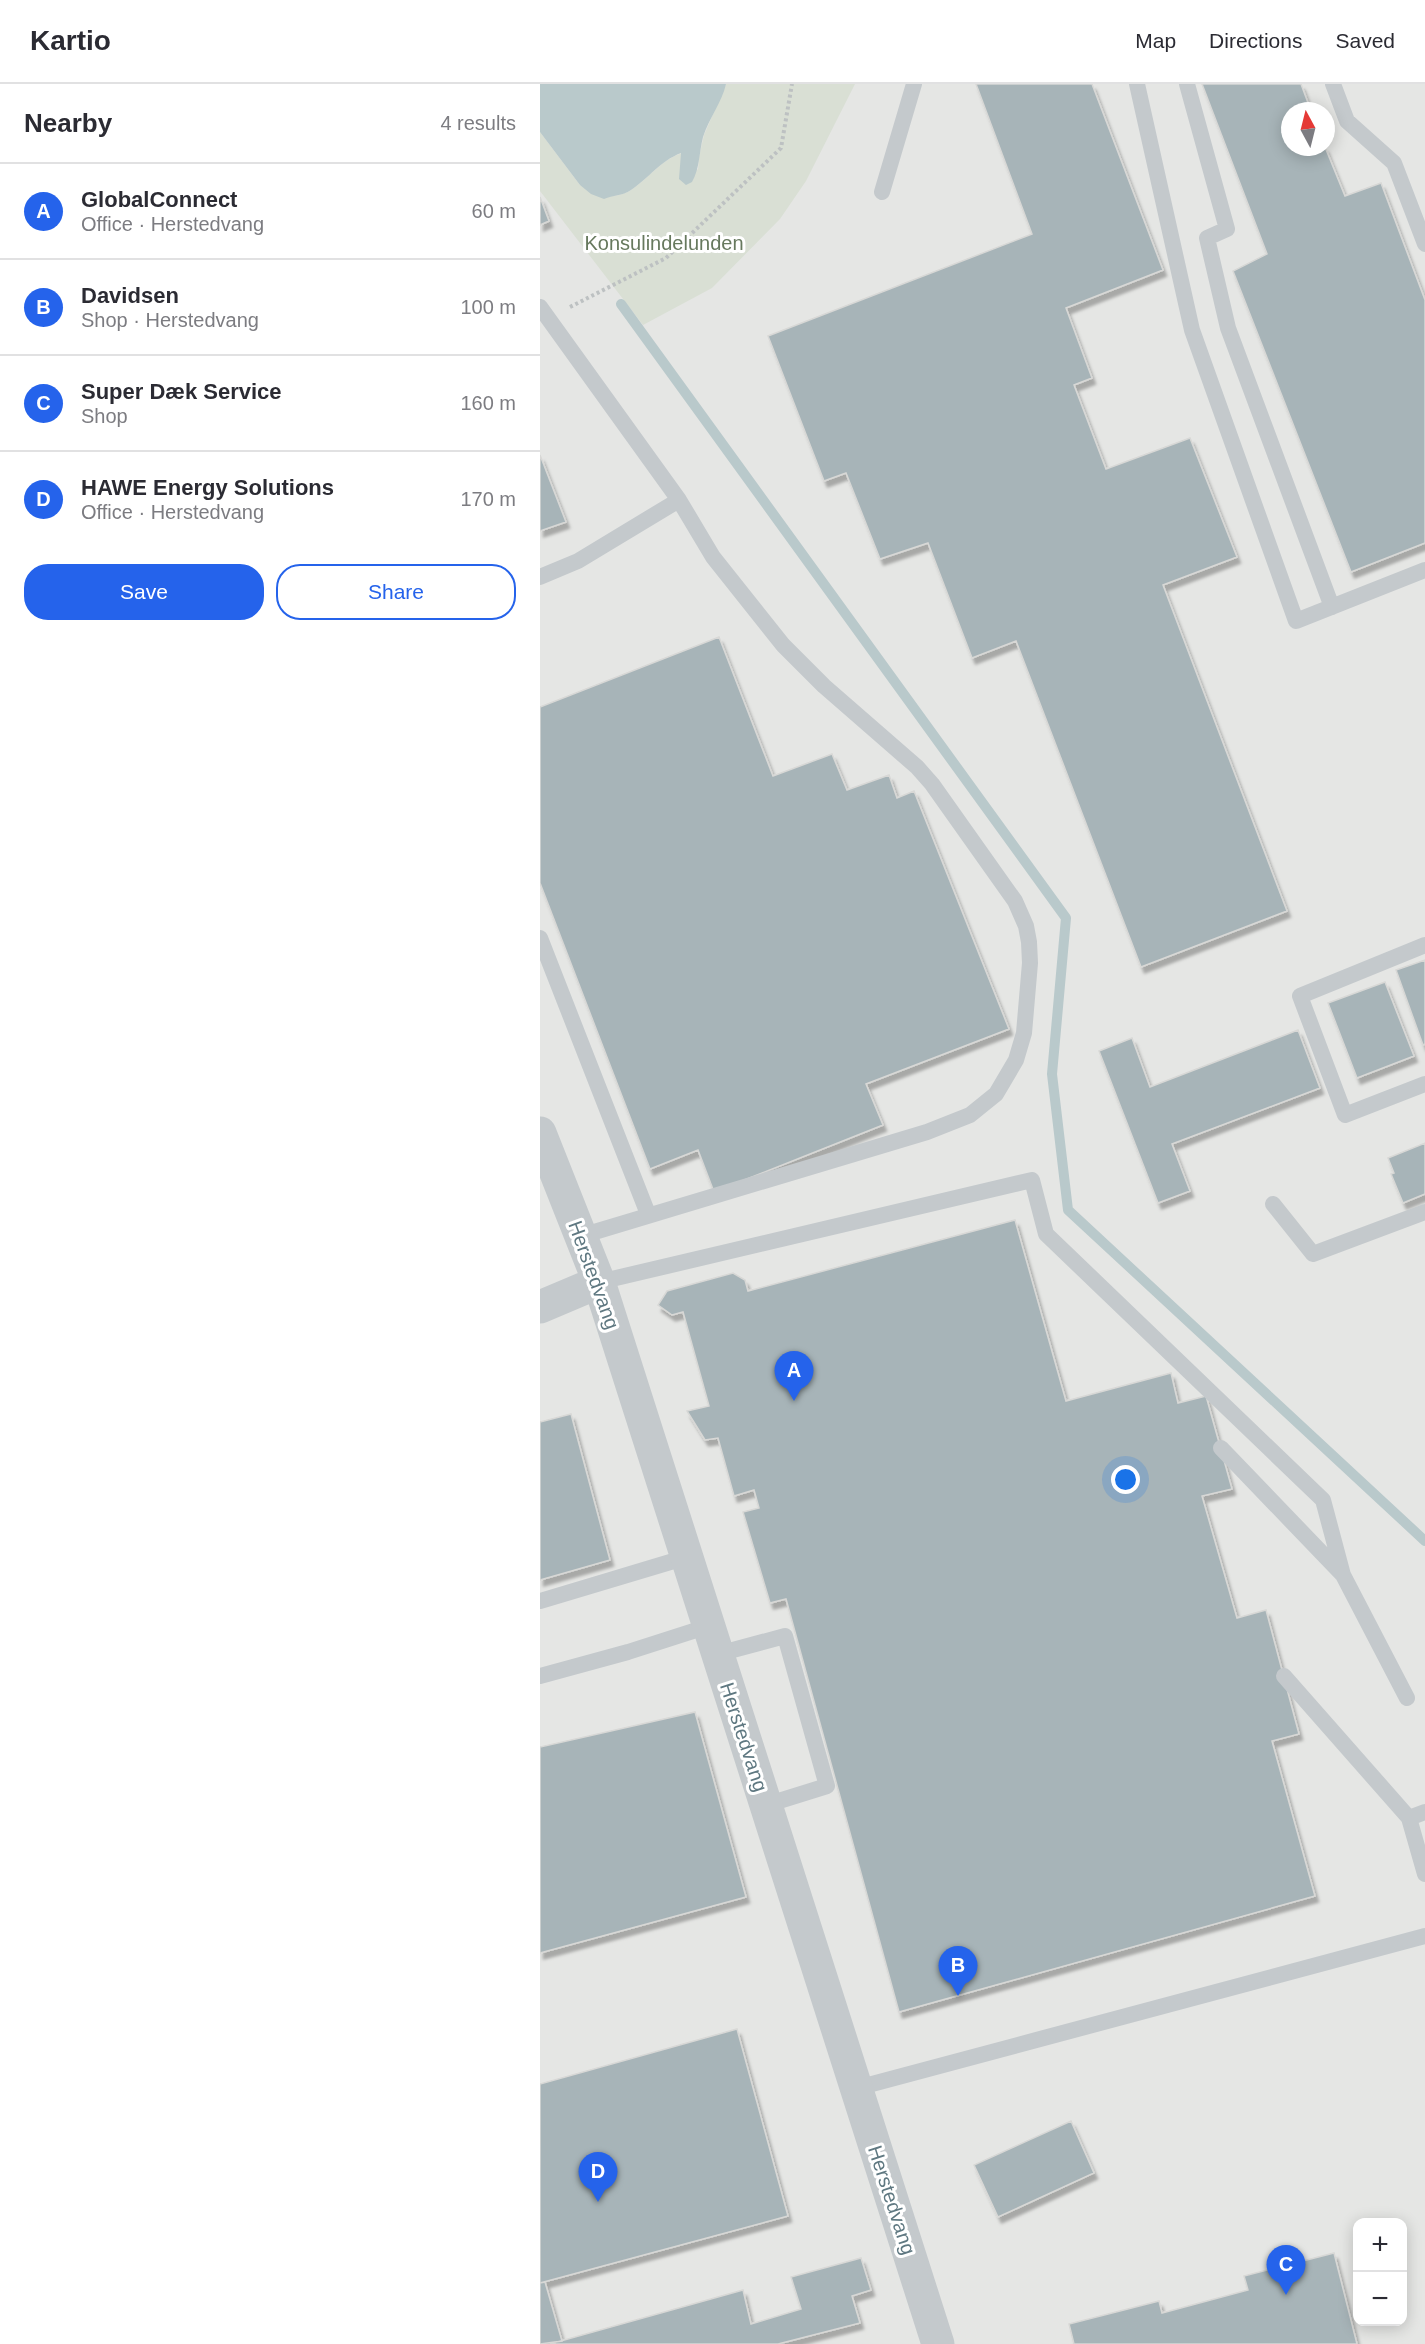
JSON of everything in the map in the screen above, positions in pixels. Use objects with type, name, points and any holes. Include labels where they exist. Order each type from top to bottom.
[{"type":"street","name":"Herstedvang","points":[[540,1133],[599,1282],[857,2088],[933,2343]]},
{"type":"street","points":[[540,1307],[599,1282]]},
{"type":"lane","points":[[882,192],[914,84]]},
{"type":"lane","points":[[1137,84],[1192,330],[1296,621],[1425,570]]},
{"type":"lane","points":[[1187,84],[1227,229],[1207,238],[1228,328],[1332,607]]},
{"type":"lane","points":[[1333,84],[1347,121],[1394,163],[1425,244]]},
{"type":"lane","points":[[544,313],[679,500],[713,557],[783,645],[824,686],[917,767],[932,784],[1015,902],[1026,926],[1030,963],[1024,1033],[1016,1060],[996,1094],[970,1114],[927,1132],[581,1236]]},
{"type":"lane","points":[[540,577],[578,561],[679,500]]},
{"type":"lane","points":[[540,938],[648,1215]]},
{"type":"lane","points":[[1425,945],[1300,996],[1346,1115],[1425,1084]]},
{"type":"lane","points":[[599,1282],[1032,1180],[1046,1234],[1323,1500],[1343,1575],[1407,1698]]},
{"type":"lane","points":[[1273,1204],[1313,1254],[1425,1212]]},
{"type":"lane","points":[[1221,1448],[1343,1575]]},
{"type":"lane","points":[[540,1601],[687,1557]]},
{"type":"lane","points":[[540,1676],[628,1652],[714,1640],[785,1636],[827,1786],[766,1805]]},
{"type":"lane","points":[[1284,1676],[1417,1815],[1425,1874]]},
{"type":"lane","points":[[857,2088],[1425,1936]]},
{"type":"path","points":[[544,313],[666,258],[781,148],[792,84]]},
{"type":"shaded area","points":[[540,84],[1425,84],[1425,2344],[540,2344]]},
{"type":"shaded area","points":[[540,84],[726,84],[703,137],[698,166],[692,182],[686,185],[679,179],[681,153],[667,160],[631,190],[604,199],[591,194],[580,185],[540,132]]},
{"type":"green space","name":"Konsulindelunden","points":[[726,84],[855,84],[806,181],[780,219],[712,288],[643,325],[540,191],[540,132],[580,185],[604,198],[621,194],[628,192],[668,160],[682,153],[698,170],[704,135]]},
{"type":"building","points":[[976,84],[1092,84],[1163,270],[1066,308],[1092,378],[1074,385],[1106,469],[1190,438],[1237,557],[1163,585],[1287,911],[1141,967],[1016,641],[972,658],[928,543],[880,559],[846,473],[824,481],[768,336],[1032,234]]},
{"type":"building","points":[[1202,84],[1301,84],[1308,102],[1281,102],[1281,156],[1329,156],[1345,196],[1381,183],[1425,300],[1425,543],[1351,572],[1233,271],[1267,254]]},
{"type":"building","points":[[540,197],[549,221],[540,225]]},
{"type":"building","points":[[540,455],[566,522],[540,531]]},
{"type":"building","points":[[719,637],[773,776],[832,754],[847,790],[889,775],[897,798],[914,791],[1009,1029],[866,1084],[883,1125],[714,1192],[698,1150],[650,1169],[540,883],[540,707]]},
{"type":"building","points":[[1425,960],[1425,1044],[1423,1045],[1396,970]]},
{"type":"building","points":[[1385,982],[1414,1056],[1357,1078],[1328,1003]]},
{"type":"building","points":[[1298,1030],[1320,1088],[1172,1144],[1190,1191],[1158,1203],[1099,1051],[1132,1038],[1150,1087]]},
{"type":"building","points":[[1425,1143],[1425,1194],[1403,1203],[1391,1174],[1394,1173],[1388,1158]]},
{"type":"building","points":[[1015,1220],[1066,1401],[1171,1373],[1178,1403],[1206,1396],[1232,1489],[1202,1496],[1237,1618],[1266,1610],[1299,1734],[1272,1741],[1315,1896],[899,2012],[786,1599],[770,1603],[743,1512],[759,1508],[754,1490],[734,1496],[718,1438],[705,1440],[687,1411],[709,1406],[683,1312],[672,1315],[658,1305],[667,1291],[733,1273],[745,1280],[748,1291]]},
{"type":"building","points":[[571,1414],[610,1560],[540,1580],[540,1422]]},
{"type":"building","points":[[695,1712],[746,1897],[540,1953],[540,1747]]},
{"type":"building","points":[[737,2029],[788,2216],[540,2283],[540,2084]]},
{"type":"building","points":[[1071,2121],[1094,2173],[998,2217],[974,2165]]},
{"type":"building","points":[[1334,2253],[1357,2344],[1074,2344],[1069,2324],[1159,2301],[1162,2313],[1248,2290],[1244,2276]]},
{"type":"building","points":[[861,2258],[871,2290],[852,2296],[860,2323],[778,2344],[550,2344],[743,2290],[751,2324],[801,2309],[791,2277]]},
{"type":"building","points":[[545,2282],[562,2341],[540,2344],[540,2283]]},
{"type":"waterway","points":[[621,304],[1066,918],[1052,1074],[1068,1210],[1425,1541]]},
{"type":"place","name":"GlobalConnect","points":[[794,1401]]},
{"type":"place","name":"Davidsen","points":[[958,1996]]},
{"type":"place","name":"HAWE Energy Solutions","points":[[598,2202]]},
{"type":"place","name":"Super Dæk Service","points":[[1286,2295]]}]
